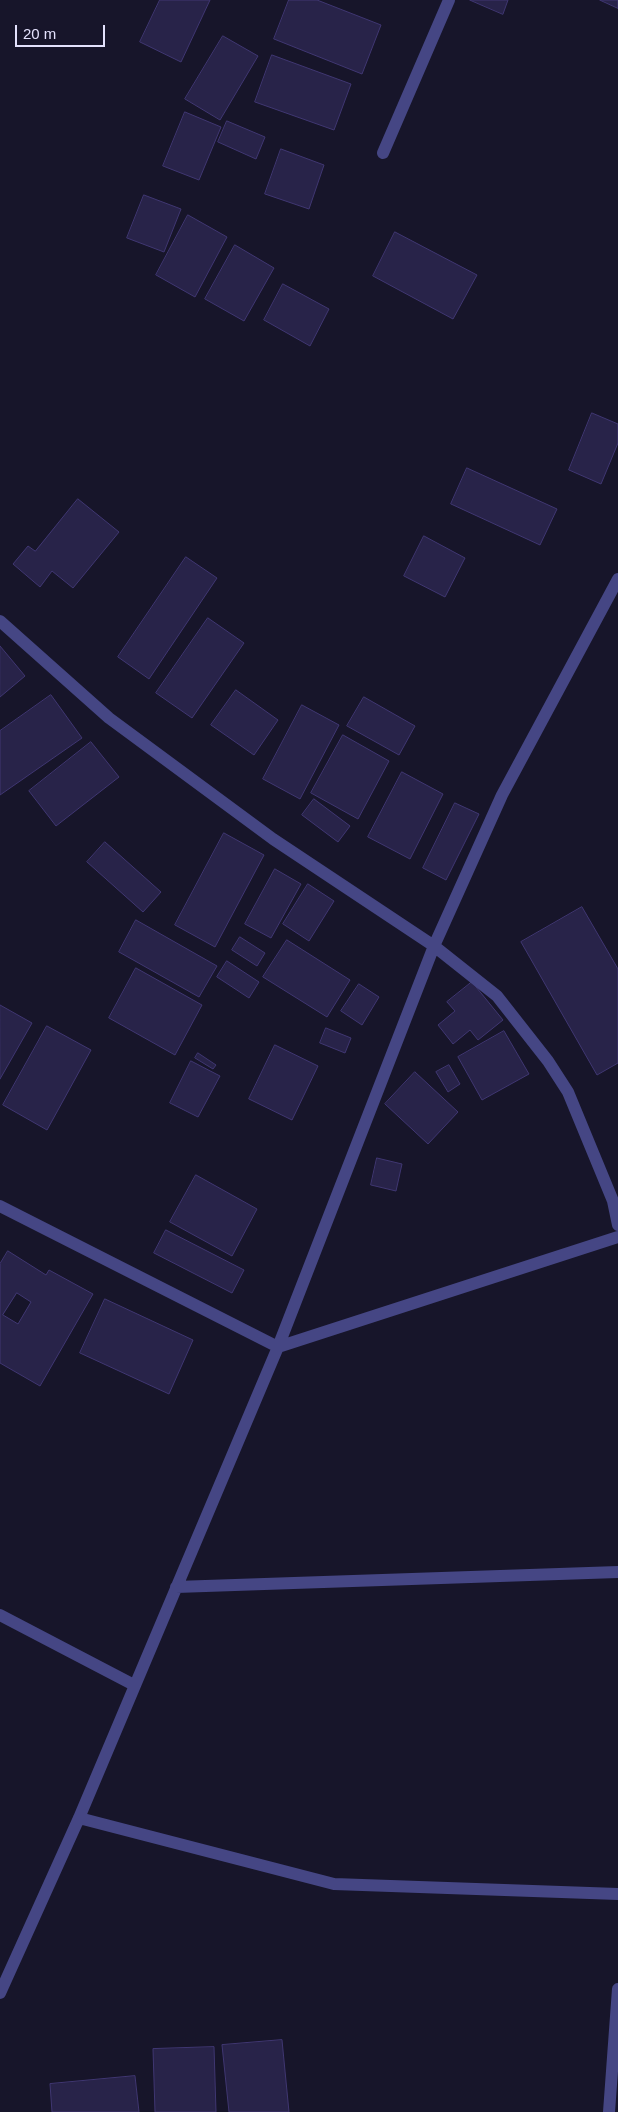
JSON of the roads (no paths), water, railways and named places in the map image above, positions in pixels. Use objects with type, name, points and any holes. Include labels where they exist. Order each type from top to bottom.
[{"type":"street","points":[[383,153],[449,0]]},
{"type":"street","points":[[0,1993],[79,1818],[278,1347],[434,946],[502,795],[618,579]]},
{"type":"street","points":[[0,621],[117,723],[273,839],[434,946],[497,996],[548,1061],[568,1092],[613,1201],[618,1224]]},
{"type":"street","points":[[0,1206],[278,1347],[618,1237]]},
{"type":"street","points":[[176,1586],[618,1572]]},
{"type":"street","points":[[0,1615],[134,1684]]},
{"type":"street","points":[[79,1818],[334,1884],[618,1894]]},
{"type":"street","points":[[609,2112],[618,1989]]}]
